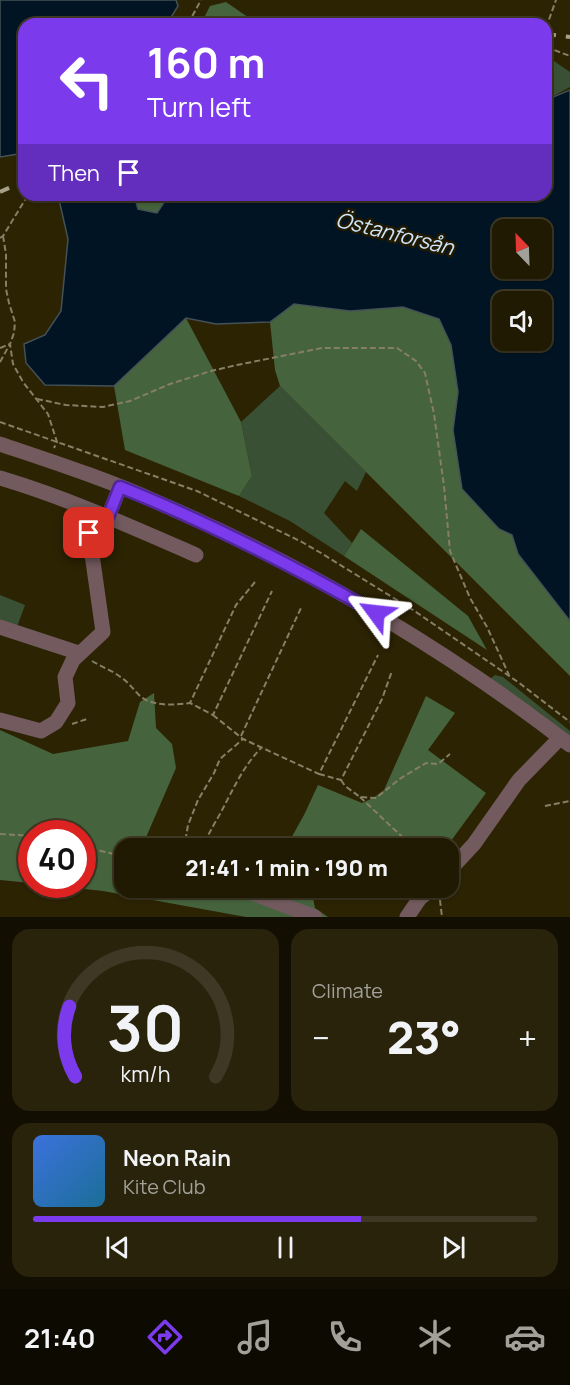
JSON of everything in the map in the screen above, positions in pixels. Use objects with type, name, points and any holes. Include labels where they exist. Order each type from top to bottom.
[{"type":"street","points":[[0,444],[157,501],[279,560],[376,613],[458,665],[565,742],[519,780],[474,844],[459,860]]},
{"type":"street","points":[[0,478],[22,484],[108,517],[196,555]]},
{"type":"street","points":[[0,720],[41,731],[56,722],[68,704],[65,677],[73,660],[104,632],[89,533],[108,517],[120,487]]},
{"type":"street","points":[[0,627],[79,653]]},
{"type":"street","points":[[265,898],[315,917]]},
{"type":"street","points":[[407,917],[420,898]]},
{"type":"path","points":[[191,18],[201,0]]},
{"type":"path","points":[[550,18],[556,0]]},
{"type":"path","points":[[552,49],[570,56]]},
{"type":"path","points":[[0,362],[10,344],[15,322],[6,289],[6,254],[1,237],[24,201]]},
{"type":"path","points":[[0,348],[10,344]]},
{"type":"path","points":[[10,344],[13,364],[23,382],[48,414],[57,442]]},
{"type":"path","points":[[37,399],[66,405],[103,407],[130,400],[211,370],[322,348],[397,348],[416,361],[425,373],[434,414],[450,551],[470,598],[487,627],[509,675]]},
{"type":"path","points":[[190,703],[236,605],[255,582]]},
{"type":"path","points":[[213,714],[272,591]]},
{"type":"path","points":[[186,838],[188,825],[198,800],[220,759],[242,738],[301,608]]},
{"type":"path","points":[[79,653],[120,676],[147,701],[163,704],[190,703],[213,714],[242,738],[261,748],[319,774],[341,780],[403,838]]},
{"type":"path","points":[[319,774],[378,655]]},
{"type":"path","points":[[341,780],[382,699],[393,671]]},
{"type":"path","points":[[563,716],[570,718]]},
{"type":"path","points":[[207,838],[244,768],[261,748]]},
{"type":"path","points":[[360,797],[376,798],[401,778],[426,763],[438,764],[450,754]]},
{"type":"path","points":[[545,806],[570,801]]},
{"type":"path","points":[[0,834],[18,835]]},
{"type":"path","points":[[96,850],[114,854]]},
{"type":"path","points":[[437,898],[442,917]]},
{"type":"green space","points":[[226,2],[249,18],[204,18],[210,6]]},
{"type":"green space","points":[[552,60],[570,72],[570,87],[552,97]]},
{"type":"green space","points":[[136,201],[165,201],[157,213],[138,209]]},
{"type":"green space","points":[[294,304],[350,311],[403,307],[440,319],[451,345],[458,392],[453,430],[499,529],[512,535],[518,554],[570,621],[570,676],[280,386],[275,370],[270,322]]},
{"type":"green space","points":[[186,318],[241,422],[252,476],[239,496],[125,450],[114,386]]},
{"type":"green space","points":[[280,386],[366,472],[357,491],[345,481],[324,513],[352,543],[344,556],[290,521],[239,496],[252,476],[241,422]]},
{"type":"green space","points":[[361,529],[468,616],[487,650],[344,556]]},
{"type":"green space","points":[[0,595],[25,605],[17,627],[0,620]]},
{"type":"green space","points":[[495,675],[503,677],[570,731],[570,737],[539,712],[487,681]]},
{"type":"green space","points":[[154,693],[156,728],[172,744],[176,768],[146,838],[114,838],[114,893],[96,890],[96,820],[18,820],[18,882],[0,880],[0,730],[53,754],[128,741],[140,702]]},
{"type":"green space","points":[[426,696],[455,713],[428,750],[486,793],[453,838],[291,838],[318,785],[362,803],[384,790]]},
{"type":"green space","points":[[142,898],[256,898],[283,907],[283,898],[313,898],[315,908],[328,917],[246,917]]},
{"type":"water","points":[[0,0],[176,0],[178,6],[171,18],[18,18],[18,154],[0,157]]},
{"type":"water","name":"Östanforsån","points":[[570,90],[570,621],[518,554],[512,535],[499,529],[462,489],[453,430],[458,392],[451,345],[439,319],[403,307],[350,311],[294,304],[270,322],[216,324],[186,318],[114,386],[45,385],[26,363],[24,344],[45,335],[61,311],[68,239],[59,201],[136,201],[138,209],[157,213],[165,201],[552,201],[552,98]]},
{"type":"railway","points":[[552,35],[570,37]]},
{"type":"railway","points":[[0,192],[18,184]]},
{"type":"route","points":[[89,533],[108,517],[120,487],[157,501],[219,530],[376,613]]}]
